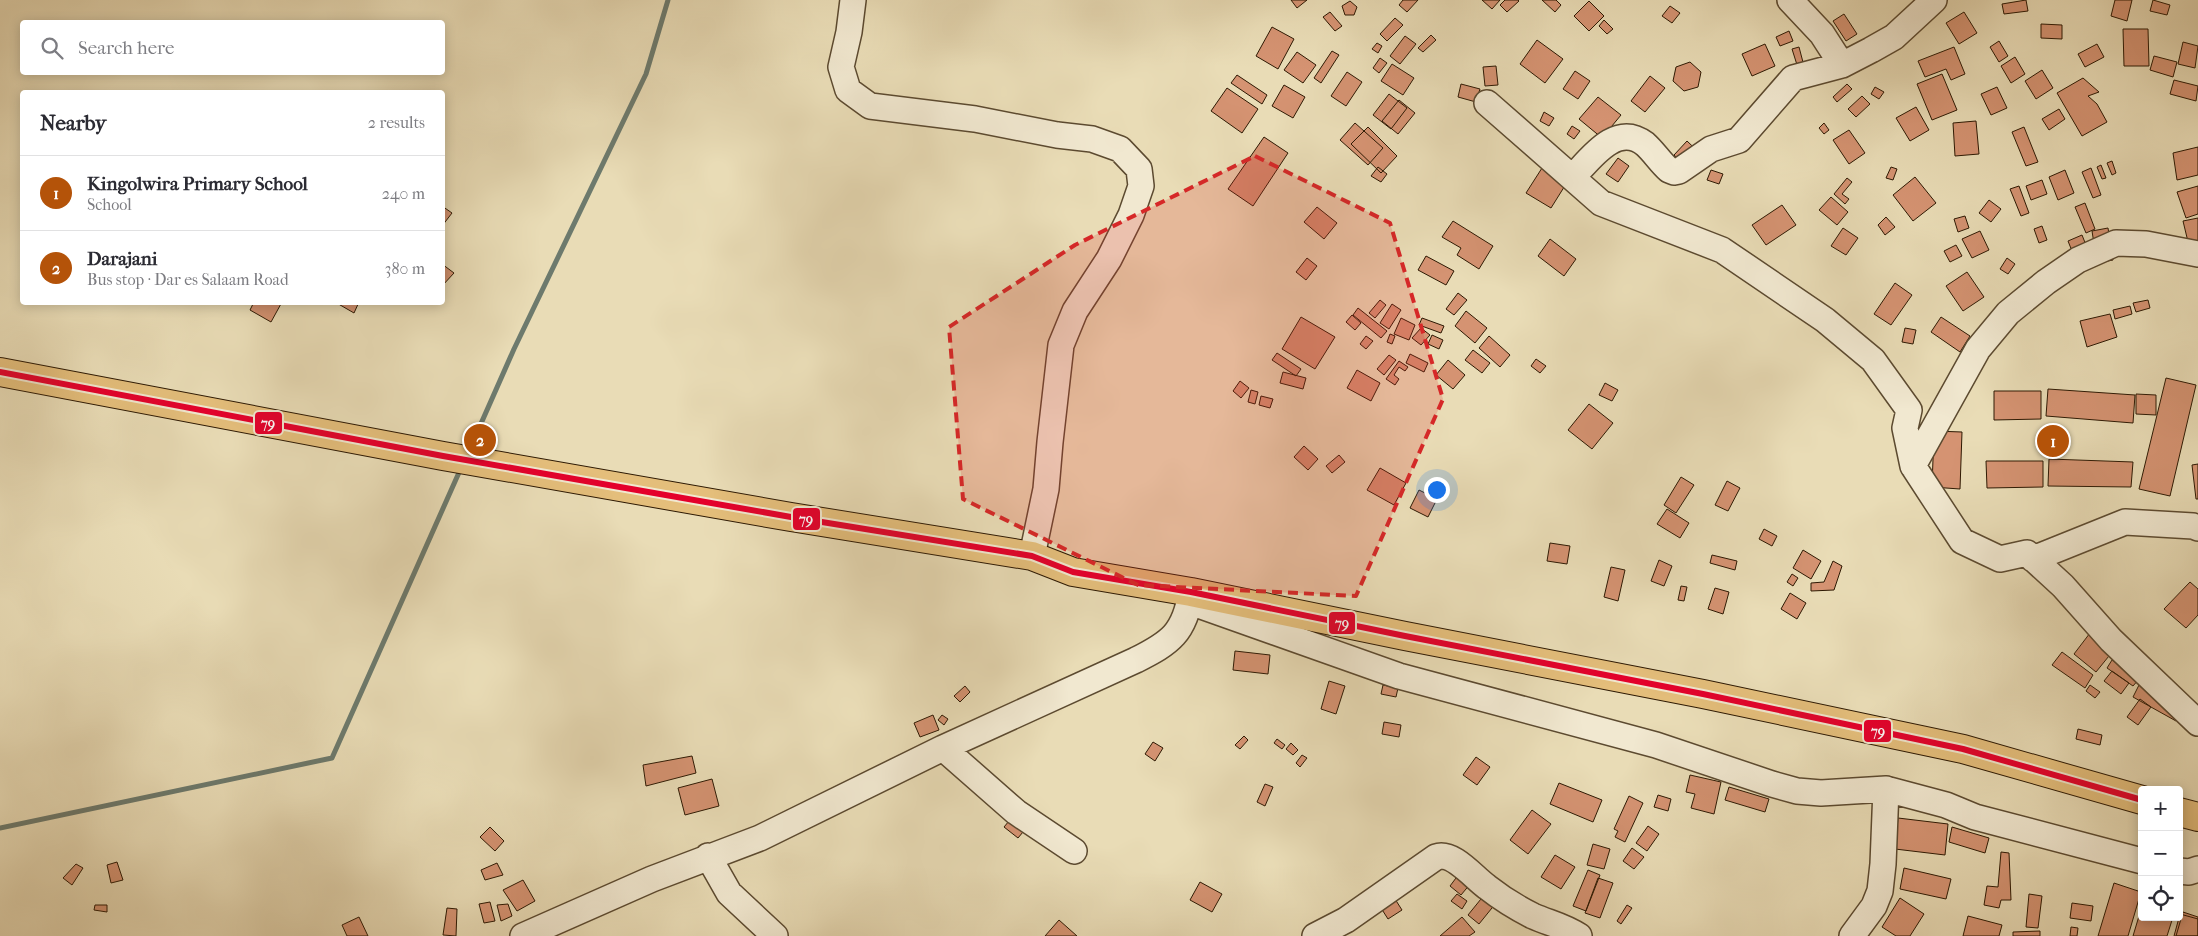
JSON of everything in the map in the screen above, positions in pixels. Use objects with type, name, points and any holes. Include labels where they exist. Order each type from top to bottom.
[{"type":"highway","points":[[0,372],[443,456],[509,466],[791,517],[1032,556],[1073,572],[1190,597],[1406,636],[1703,694],[1963,750],[2138,799]]},
{"type":"highway","points":[[2183,813],[2198,818]]},
{"type":"street","points":[[854,0],[842,67],[848,90],[870,106],[975,119],[1057,135],[1092,139],[1120,149],[1139,169],[1140,186],[1131,215],[1109,259],[1075,311],[1061,345],[1046,489],[1032,556]]},
{"type":"street","points":[[1790,0],[1822,34],[1842,64]]},
{"type":"street","points":[[1573,177],[1607,144],[1621,136],[1631,137],[1643,143],[1669,170],[1677,172],[1711,149],[1738,140],[1793,78],[1842,64],[1894,37],[1931,1]]},
{"type":"street","points":[[1487,103],[1601,203],[1722,250],[1844,335],[1873,360],[1909,410],[1905,428],[1913,466],[1962,541],[2000,559],[2027,553],[2063,586],[2112,640],[2198,723]]},
{"type":"street","points":[[1913,466],[1978,349],[2008,313],[2046,282],[2078,260],[2116,243],[2146,244],[2198,254]]},
{"type":"street","points":[[2033,558],[2125,522],[2196,526]]},
{"type":"street","points":[[523,936],[708,856],[760,838],[943,748],[1136,660],[1166,644],[1175,636],[1190,597],[1399,676],[1656,745],[1797,791],[1821,793],[1886,789],[1946,805],[1975,817],[2138,860]]},
{"type":"street","points":[[943,748],[1016,812],[1074,851]]},
{"type":"street","points":[[1852,936],[1874,906],[1880,891],[1886,789]]},
{"type":"street","points":[[1315,936],[1346,920],[1436,857],[1444,855],[1455,859],[1484,885],[1511,904],[1535,917],[1568,928],[1579,936]]},
{"type":"street","points":[[708,856],[729,893],[775,936]]},
{"type":"street","points":[[2183,871],[2189,872],[2198,869]]},
{"type":"highlighted area","points":[[1255,156],[1390,223],[1443,399],[1356,596],[1138,585],[963,499],[949,327],[1075,245]]},
{"type":"building","points":[[1291,0],[1307,0],[1297,8]]},
{"type":"building","points":[[1403,0],[1418,0],[1407,12],[1399,5]]},
{"type":"building","points":[[1482,0],[1500,0],[1492,9]]},
{"type":"building","points":[[1505,0],[1519,1],[1507,12],[1500,5]]},
{"type":"building","points":[[1542,0],[1556,0],[1561,5],[1555,12]]},
{"type":"building","points":[[2026,0],[2028,11],[2004,14],[2002,4]]},
{"type":"building","points":[[2115,0],[2132,0],[2127,21],[2111,16]]},
{"type":"building","points":[[2153,0],[2170,5],[2167,15],[2150,11]]},
{"type":"building","points":[[1350,1],[1357,7],[1354,15],[1345,15],[1342,6]]},
{"type":"building","points":[[1589,1],[1604,16],[1589,31],[1574,16]]},
{"type":"building","points":[[1670,6],[1680,13],[1672,23],[1662,16]]},
{"type":"building","points":[[1330,12],[1342,26],[1335,31],[1323,17]]},
{"type":"building","points":[[1964,12],[1977,33],[1959,44],[1946,23]]},
{"type":"building","points":[[1844,14],[1857,34],[1846,41],[1833,21]]},
{"type":"building","points":[[1395,18],[1403,25],[1387,41],[1380,34]]},
{"type":"building","points":[[1604,20],[1613,29],[1607,34],[1599,26]]},
{"type":"building","points":[[2041,24],[2062,25],[2062,39],[2041,38]]},
{"type":"building","points":[[1272,27],[1294,39],[1278,69],[1256,56]]},
{"type":"building","points":[[2123,29],[2148,29],[2149,66],[2124,66]]},
{"type":"building","points":[[1789,31],[1793,41],[1780,46],[1776,37]]},
{"type":"building","points":[[1431,35],[1436,40],[1423,52],[1418,48]]},
{"type":"building","points":[[1405,36],[1416,44],[1400,64],[1390,56]]},
{"type":"building","points":[[1537,40],[1563,59],[1545,83],[1520,64]]},
{"type":"building","points":[[1999,41],[2008,56],[1999,62],[1990,47]]},
{"type":"building","points":[[2183,42],[2198,46],[2195,68],[2178,64]]},
{"type":"building","points":[[1377,43],[1382,46],[1378,53],[1372,49]]},
{"type":"building","points":[[1765,44],[1775,66],[1752,76],[1742,54]]},
{"type":"building","points":[[2097,44],[2104,57],[2085,67],[2078,54]]},
{"type":"building","points":[[1799,47],[1804,66],[1798,68],[1792,49]]},
{"type":"building","points":[[1954,47],[1965,74],[1951,80],[1946,69],[1925,77],[1918,61]]},
{"type":"building","points":[[1332,51],[1339,55],[1321,83],[1314,78]]},
{"type":"building","points":[[1297,52],[1316,65],[1303,83],[1284,70]]},
{"type":"building","points":[[2154,56],[2177,62],[2173,77],[2150,70]]},
{"type":"building","points":[[2015,57],[2025,74],[2011,83],[2001,66]]},
{"type":"building","points":[[1380,58],[1387,63],[1379,73],[1373,68]]},
{"type":"building","points":[[1690,62],[1701,72],[1698,87],[1684,91],[1673,81],[1676,67]]},
{"type":"building","points":[[1392,64],[1414,78],[1403,95],[1381,81]]},
{"type":"building","points":[[1496,66],[1498,85],[1485,86],[1483,67]]},
{"type":"building","points":[[2042,70],[2053,88],[2036,99],[2025,81]]},
{"type":"building","points":[[1575,71],[1590,81],[1578,99],[1563,89]]},
{"type":"building","points":[[1347,72],[1362,82],[1346,106],[1331,96]]},
{"type":"building","points":[[1942,74],[1957,110],[1932,120],[1917,84]]},
{"type":"building","points":[[1237,75],[1267,95],[1262,104],[1231,83]]},
{"type":"building","points":[[1650,76],[1665,88],[1645,112],[1631,101]]},
{"type":"building","points":[[2083,78],[2099,92],[2088,96],[2097,104],[2107,122],[2082,136],[2057,93]]},
{"type":"building","points":[[2174,80],[2198,86],[2196,101],[2170,94]]},
{"type":"building","points":[[1461,84],[1480,89],[1476,102],[1458,97]]},
{"type":"building","points":[[1847,84],[1852,89],[1837,102],[1833,97]]},
{"type":"building","points":[[1284,85],[1305,97],[1293,118],[1272,106]]},
{"type":"building","points":[[1875,87],[1884,92],[1879,99],[1871,94]]},
{"type":"building","points":[[1997,87],[2007,108],[1991,115],[1981,94]]},
{"type":"building","points":[[1227,88],[1258,109],[1242,133],[1211,111]]},
{"type":"building","points":[[1389,94],[1407,108],[1391,129],[1373,115]]},
{"type":"building","points":[[1862,96],[1870,104],[1856,117],[1848,109]]},
{"type":"building","points":[[1598,97],[1621,115],[1602,138],[1579,119]]},
{"type":"building","points":[[1399,100],[1415,113],[1398,134],[1382,121]]},
{"type":"building","points":[[1916,107],[1929,130],[1910,141],[1896,118]]},
{"type":"building","points":[[2059,109],[2065,119],[2049,130],[2042,119]]},
{"type":"building","points":[[1544,112],[1554,118],[1549,126],[1540,121]]},
{"type":"building","points":[[1976,121],[1979,154],[1955,156],[1953,123]]},
{"type":"building","points":[[1355,123],[1383,148],[1368,165],[1340,140]]},
{"type":"building","points":[[1824,123],[1829,130],[1824,134],[1819,128]]},
{"type":"building","points":[[1572,126],[1580,131],[1574,139],[1567,134]]},
{"type":"building","points":[[1368,127],[1397,156],[1381,173],[1351,144]]},
{"type":"building","points":[[2024,127],[2038,162],[2026,166],[2012,132]]},
{"type":"building","points":[[1849,130],[1865,153],[1849,164],[1833,140]]},
{"type":"building","points":[[1264,137],[1288,153],[1253,206],[1228,189]]},
{"type":"building","points":[[1687,141],[1708,161],[1695,175],[1674,155]]},
{"type":"building","points":[[2198,147],[2198,175],[2177,180],[2173,153]]},
{"type":"building","points":[[1618,158],[1629,166],[1618,182],[1606,174]]},
{"type":"building","points":[[2112,161],[2116,173],[2112,175],[2107,163]]},
{"type":"building","points":[[2101,165],[2106,178],[2102,179],[2097,167]]},
{"type":"building","points":[[1378,167],[1387,174],[1381,182],[1371,176]]},
{"type":"building","points":[[1891,167],[1897,169],[1893,180],[1886,178]]},
{"type":"building","points":[[1542,168],[1566,184],[1551,208],[1526,193]]},
{"type":"building","points":[[2091,168],[2101,195],[2093,198],[2082,172]]},
{"type":"building","points":[[1711,170],[1723,174],[1719,184],[1707,180]]},
{"type":"building","points":[[2065,170],[2074,193],[2058,200],[2049,177]]},
{"type":"building","points":[[1915,177],[1936,203],[1913,221],[1893,195]]},
{"type":"building","points":[[1847,178],[1852,182],[1842,194],[1849,199],[1845,204],[1834,194]]},
{"type":"building","points":[[2042,180],[2047,194],[2031,200],[2026,186]]},
{"type":"building","points":[[2019,186],[2029,213],[2021,216],[2010,189]]},
{"type":"building","points":[[2198,186],[2198,214],[2186,218],[2177,192]]},
{"type":"building","points":[[1831,197],[1848,212],[1837,225],[1819,210]]},
{"type":"building","points":[[1989,200],[2001,209],[1991,222],[1979,213]]},
{"type":"building","points":[[2085,203],[2095,229],[2086,233],[2075,207]]},
{"type":"building","points":[[1782,205],[1796,225],[1766,245],[1752,225]]},
{"type":"building","points":[[1317,207],[1337,223],[1324,239],[1304,222]]},
{"type":"building","points":[[445,208],[452,213],[445,222]]},
{"type":"building","points":[[1965,216],[1969,228],[1958,232],[1954,219]]},
{"type":"building","points":[[1886,217],[1895,227],[1885,235],[1878,225]]},
{"type":"building","points":[[2198,218],[2198,244],[2189,246],[2183,221]]},
{"type":"building","points":[[1453,221],[1493,246],[1479,269],[1457,255],[1461,248],[1442,237]]},
{"type":"building","points":[[2042,226],[2047,240],[2039,243],[2034,229]]},
{"type":"building","points":[[1843,228],[1858,238],[1846,255],[1831,246]]},
{"type":"building","points":[[2108,228],[2113,260],[2097,263],[2092,231]]},
{"type":"building","points":[[1980,231],[1989,250],[1972,258],[1962,239]]},
{"type":"building","points":[[2082,235],[2088,250],[2074,256],[2068,241]]},
{"type":"building","points":[[1550,239],[1576,259],[1564,276],[1538,256]]},
{"type":"building","points":[[1956,245],[1962,256],[1950,262],[1944,251]]},
{"type":"building","points":[[1426,256],[1454,271],[1446,285],[1418,270]]},
{"type":"building","points":[[1307,258],[1317,266],[1306,280],[1296,272]]},
{"type":"building","points":[[2007,258],[2015,264],[2008,274],[2000,269]]},
{"type":"building","points":[[445,266],[454,273],[445,283]]},
{"type":"building","points":[[1967,272],[1984,297],[1963,311],[1946,286]]},
{"type":"building","points":[[1895,283],[1912,295],[1891,325],[1874,314]]},
{"type":"building","points":[[1458,293],[1467,300],[1454,315],[1446,309]]},
{"type":"building","points":[[1380,300],[1386,305],[1375,318],[1369,313]]},
{"type":"building","points":[[2148,300],[2150,308],[2136,312],[2133,303]]},
{"type":"building","points":[[1392,304],[1401,310],[1389,329],[1380,323]]},
{"type":"building","points":[[252,305],[280,305],[271,322],[250,310]]},
{"type":"building","points":[[340,305],[358,305],[354,313]]},
{"type":"building","points":[[2130,306],[2132,314],[2115,319],[2113,310]]},
{"type":"building","points":[[1358,308],[1387,331],[1381,338],[1353,315]]},
{"type":"building","points":[[1466,311],[1487,328],[1475,343],[1455,326]]},
{"type":"building","points":[[2110,314],[2117,337],[2087,347],[2080,321]]},
{"type":"building","points":[[1352,315],[1361,323],[1355,330],[1346,322]]},
{"type":"building","points":[[1301,317],[1335,337],[1315,369],[1282,349]]},
{"type":"building","points":[[1941,317],[1970,336],[1960,352],[1931,332]]},
{"type":"building","points":[[1401,318],[1415,325],[1409,340],[1394,334]]},
{"type":"building","points":[[1422,318],[1444,326],[1441,333],[1419,325]]},
{"type":"building","points":[[1421,328],[1430,335],[1421,345],[1412,338]]},
{"type":"building","points":[[1905,328],[1916,330],[1913,344],[1902,342]]},
{"type":"building","points":[[1390,334],[1395,336],[1392,344],[1387,342]]},
{"type":"building","points":[[1432,335],[1443,340],[1439,349],[1428,344]]},
{"type":"building","points":[[1366,336],[1373,341],[1366,349],[1360,344]]},
{"type":"building","points":[[1489,336],[1510,355],[1500,367],[1479,348]]},
{"type":"building","points":[[1473,350],[1490,363],[1482,373],[1465,360]]},
{"type":"building","points":[[1277,353],[1301,369],[1296,376],[1272,360]]},
{"type":"building","points":[[1410,354],[1428,363],[1424,372],[1406,363]]},
{"type":"building","points":[[1389,355],[1396,360],[1384,375],[1377,369]]},
{"type":"building","points":[[1536,359],[1546,366],[1540,373],[1531,366]]},
{"type":"building","points":[[1448,360],[1465,375],[1453,389],[1436,375]]},
{"type":"building","points":[[1399,361],[1408,367],[1405,371],[1399,367],[1394,375],[1399,379],[1395,385],[1386,379]]},
{"type":"building","points":[[1357,370],[1380,383],[1371,401],[1347,388]]},
{"type":"building","points":[[1283,372],[1306,378],[1303,389],[1280,383]]},
{"type":"building","points":[[2166,378],[2196,385],[2170,496],[2139,489]]},
{"type":"building","points":[[1240,381],[1249,388],[1241,398],[1233,391]]},
{"type":"building","points":[[1605,383],[1618,390],[1612,401],[1599,395]]},
{"type":"building","points":[[2048,389],[2135,395],[2133,423],[2046,416]]},
{"type":"building","points":[[1251,390],[1258,392],[1255,404],[1248,402]]},
{"type":"building","points":[[1994,391],[2041,391],[2041,419],[1994,420]]},
{"type":"building","points":[[2136,394],[2156,395],[2156,415],[2136,414]]},
{"type":"building","points":[[1261,396],[1273,399],[1270,408],[1259,405]]},
{"type":"building","points":[[1589,404],[1613,423],[1592,449],[1568,430]]},
{"type":"building","points":[[1934,431],[1962,432],[1960,489],[1932,487]]},
{"type":"building","points":[[1304,446],[1318,459],[1308,470],[1294,457]]},
{"type":"building","points":[[1339,455],[1345,462],[1332,473],[1326,466]]},
{"type":"building","points":[[2049,459],[2133,462],[2131,487],[2048,486]]},
{"type":"building","points":[[1986,461],[2043,461],[2043,487],[1987,488]]},
{"type":"building","points":[[2198,464],[2198,499],[2196,499],[2192,465]]},
{"type":"building","points":[[1380,468],[1406,483],[1394,505],[1367,490]]},
{"type":"building","points":[[1681,477],[1694,485],[1676,513],[1664,505]]},
{"type":"building","points":[[1727,481],[1740,488],[1728,511],[1715,505]]},
{"type":"building","points":[[1419,490],[1437,499],[1428,517],[1410,508]]},
{"type":"building","points":[[1667,509],[1689,523],[1680,538],[1657,524]]},
{"type":"building","points":[[1764,529],[1777,536],[1772,546],[1759,539]]},
{"type":"building","points":[[1550,543],[1570,546],[1567,564],[1547,561]]},
{"type":"building","points":[[1803,550],[1821,561],[1811,579],[1793,568]]},
{"type":"building","points":[[1712,555],[1737,561],[1735,570],[1710,563]]},
{"type":"building","points":[[1659,560],[1672,566],[1664,586],[1651,581]]},
{"type":"building","points":[[1833,561],[1842,566],[1834,590],[1811,591],[1811,583],[1824,582]]},
{"type":"building","points":[[1611,567],[1625,570],[1618,601],[1604,597]]},
{"type":"building","points":[[1792,574],[1798,578],[1793,586],[1787,582]]},
{"type":"building","points":[[2190,582],[2198,589],[2198,615],[2186,628],[2164,609]]},
{"type":"building","points":[[1681,586],[1687,587],[1684,601],[1678,600]]},
{"type":"building","points":[[1715,588],[1729,592],[1723,614],[1708,609]]},
{"type":"building","points":[[1790,593],[1806,603],[1797,619],[1781,609]]},
{"type":"building","points":[[2090,633],[2113,651],[2096,672],[2074,654]]},
{"type":"building","points":[[1235,651],[1270,655],[1268,674],[1233,670]]},
{"type":"building","points":[[2062,652],[2093,675],[2085,688],[2052,665]]},
{"type":"building","points":[[2112,660],[2139,679],[2133,686],[2107,668]]},
{"type":"building","points":[[2112,671],[2129,683],[2121,694],[2104,681]]},
{"type":"building","points":[[1329,681],[1345,686],[1336,714],[1321,709]]},
{"type":"building","points":[[2140,683],[2183,707],[2176,721],[2133,697]]},
{"type":"building","points":[[1383,685],[1398,688],[1396,697],[1381,694]]},
{"type":"building","points":[[2090,685],[2100,692],[2095,698],[2086,691]]},
{"type":"building","points":[[965,686],[970,692],[960,702],[954,696]]},
{"type":"building","points":[[2140,699],[2151,707],[2138,725],[2127,717]]},
{"type":"building","points":[[933,715],[939,730],[920,737],[914,723]]},
{"type":"building","points":[[942,715],[948,719],[944,725],[938,720]]},
{"type":"building","points":[[1384,722],[1401,725],[1399,737],[1382,734]]},
{"type":"building","points":[[2078,729],[2102,735],[2100,745],[2076,739]]},
{"type":"building","points":[[1244,736],[1248,740],[1240,749],[1235,745]]},
{"type":"building","points":[[1277,739],[1285,745],[1282,749],[1274,743]]},
{"type":"building","points":[[1153,742],[1163,748],[1155,761],[1145,754]]},
{"type":"building","points":[[1291,743],[1298,750],[1293,755],[1286,749]]},
{"type":"building","points":[[1302,755],[1307,758],[1300,767],[1296,763]]},
{"type":"building","points":[[692,756],[696,773],[646,786],[643,765]]},
{"type":"building","points":[[1476,757],[1490,767],[1477,785],[1463,775]]},
{"type":"building","points":[[1690,775],[1721,782],[1714,814],[1691,808],[1695,794],[1686,792]]},
{"type":"building","points":[[712,779],[719,806],[685,815],[678,788]]},
{"type":"building","points":[[1559,783],[1602,800],[1593,822],[1550,804]]},
{"type":"building","points":[[1265,784],[1273,787],[1265,806],[1257,802]]},
{"type":"building","points":[[1729,787],[1769,799],[1765,812],[1725,800]]},
{"type":"building","points":[[1658,795],[1671,799],[1668,811],[1654,807]]},
{"type":"building","points":[[1629,796],[1643,803],[1625,842],[1615,837],[1618,831],[1614,829]]},
{"type":"building","points":[[1532,810],[1551,824],[1528,854],[1510,840]]},
{"type":"building","points":[[1898,818],[1948,824],[1945,855],[1895,849]]},
{"type":"building","points":[[1009,821],[1023,832],[1018,838],[1004,827]]},
{"type":"building","points":[[1648,826],[1659,834],[1647,851],[1636,843]]},
{"type":"building","points":[[490,827],[504,841],[495,851],[480,837]]},
{"type":"building","points":[[1952,827],[1989,838],[1985,853],[1949,842]]},
{"type":"building","points":[[1593,844],[1610,849],[1604,869],[1587,865]]},
{"type":"building","points":[[1632,848],[1644,857],[1634,869],[1623,861]]},
{"type":"building","points":[[2001,852],[2009,853],[2011,900],[2001,900],[1999,908],[1984,905],[1987,886],[1998,887]]},
{"type":"building","points":[[1555,855],[1575,867],[1561,889],[1541,877]]},
{"type":"building","points":[[117,862],[123,880],[111,883],[107,865]]},
{"type":"building","points":[[497,863],[503,875],[485,880],[481,870]]},
{"type":"building","points":[[76,864],[83,868],[72,885],[63,878]]},
{"type":"building","points":[[1904,868],[1951,879],[1946,899],[1900,889]]},
{"type":"building","points":[[1588,870],[1600,875],[1586,911],[1573,906]]},
{"type":"building","points":[[1459,874],[1471,883],[1461,895],[1450,886]]},
{"type":"building","points":[[1598,878],[1613,883],[1600,918],[1585,913]]},
{"type":"building","points":[[523,880],[535,901],[517,911],[503,890]]},
{"type":"building","points":[[1200,882],[1222,894],[1212,912],[1190,900]]},
{"type":"building","points":[[2114,883],[2138,891],[2138,902],[2128,936],[2098,936]]},
{"type":"building","points":[[1388,888],[1402,910],[1388,919],[1374,897]]},
{"type":"building","points":[[1457,894],[1467,901],[1462,909],[1451,901]]},
{"type":"building","points":[[1485,894],[1496,903],[1479,924],[1468,915]]},
{"type":"building","points":[[2029,894],[2042,896],[2038,928],[2026,927]]},
{"type":"building","points":[[1900,898],[1924,914],[1910,936],[1896,936],[1882,927]]},
{"type":"building","points":[[490,902],[495,921],[484,923],[479,904]]},
{"type":"building","points":[[2072,903],[2093,906],[2091,921],[2070,918]]},
{"type":"building","points":[[508,904],[512,916],[501,921],[497,905]]},
{"type":"building","points":[[95,905],[107,905],[107,912],[94,910]]},
{"type":"building","points":[[1627,905],[1632,908],[1621,924],[1617,921]]},
{"type":"building","points":[[447,908],[457,909],[456,936],[443,935]]},
{"type":"building","points":[[2183,912],[2198,917],[2198,936],[2176,936],[2180,921],[2183,921]]},
{"type":"building","points":[[2183,915],[2198,919],[2198,936],[2174,936],[2178,921],[2183,921]]},
{"type":"building","points":[[1968,916],[2002,925],[1999,936],[1963,936]]},
{"type":"building","points":[[359,917],[368,936],[347,936],[342,925]]},
{"type":"building","points":[[1462,917],[1475,932],[1469,936],[1440,936]]},
{"type":"building","points":[[2138,919],[2138,921],[2172,921],[2167,936],[2133,936]]},
{"type":"building","points":[[1059,920],[1077,936],[1045,936]]},
{"type":"building","points":[[2071,927],[2078,928],[2077,936],[2070,936]]},
{"type":"building","points":[[2040,931],[2040,936],[2013,936],[2013,932]]},
{"type":"waterway","points":[[468,453],[514,349],[646,74],[668,0]]},
{"type":"waterway","points":[[0,828],[332,758],[461,468]]},
{"type":"transit line","name":"79","points":[[0,372],[443,456],[791,517],[1032,556],[1073,572],[1191,592],[1703,694],[1963,749],[2138,799]]},
{"type":"place","name":"Darajani","points":[[480,440]]},
{"type":"place","name":"Kingolwira Primary School","points":[[2053,441]]}]
